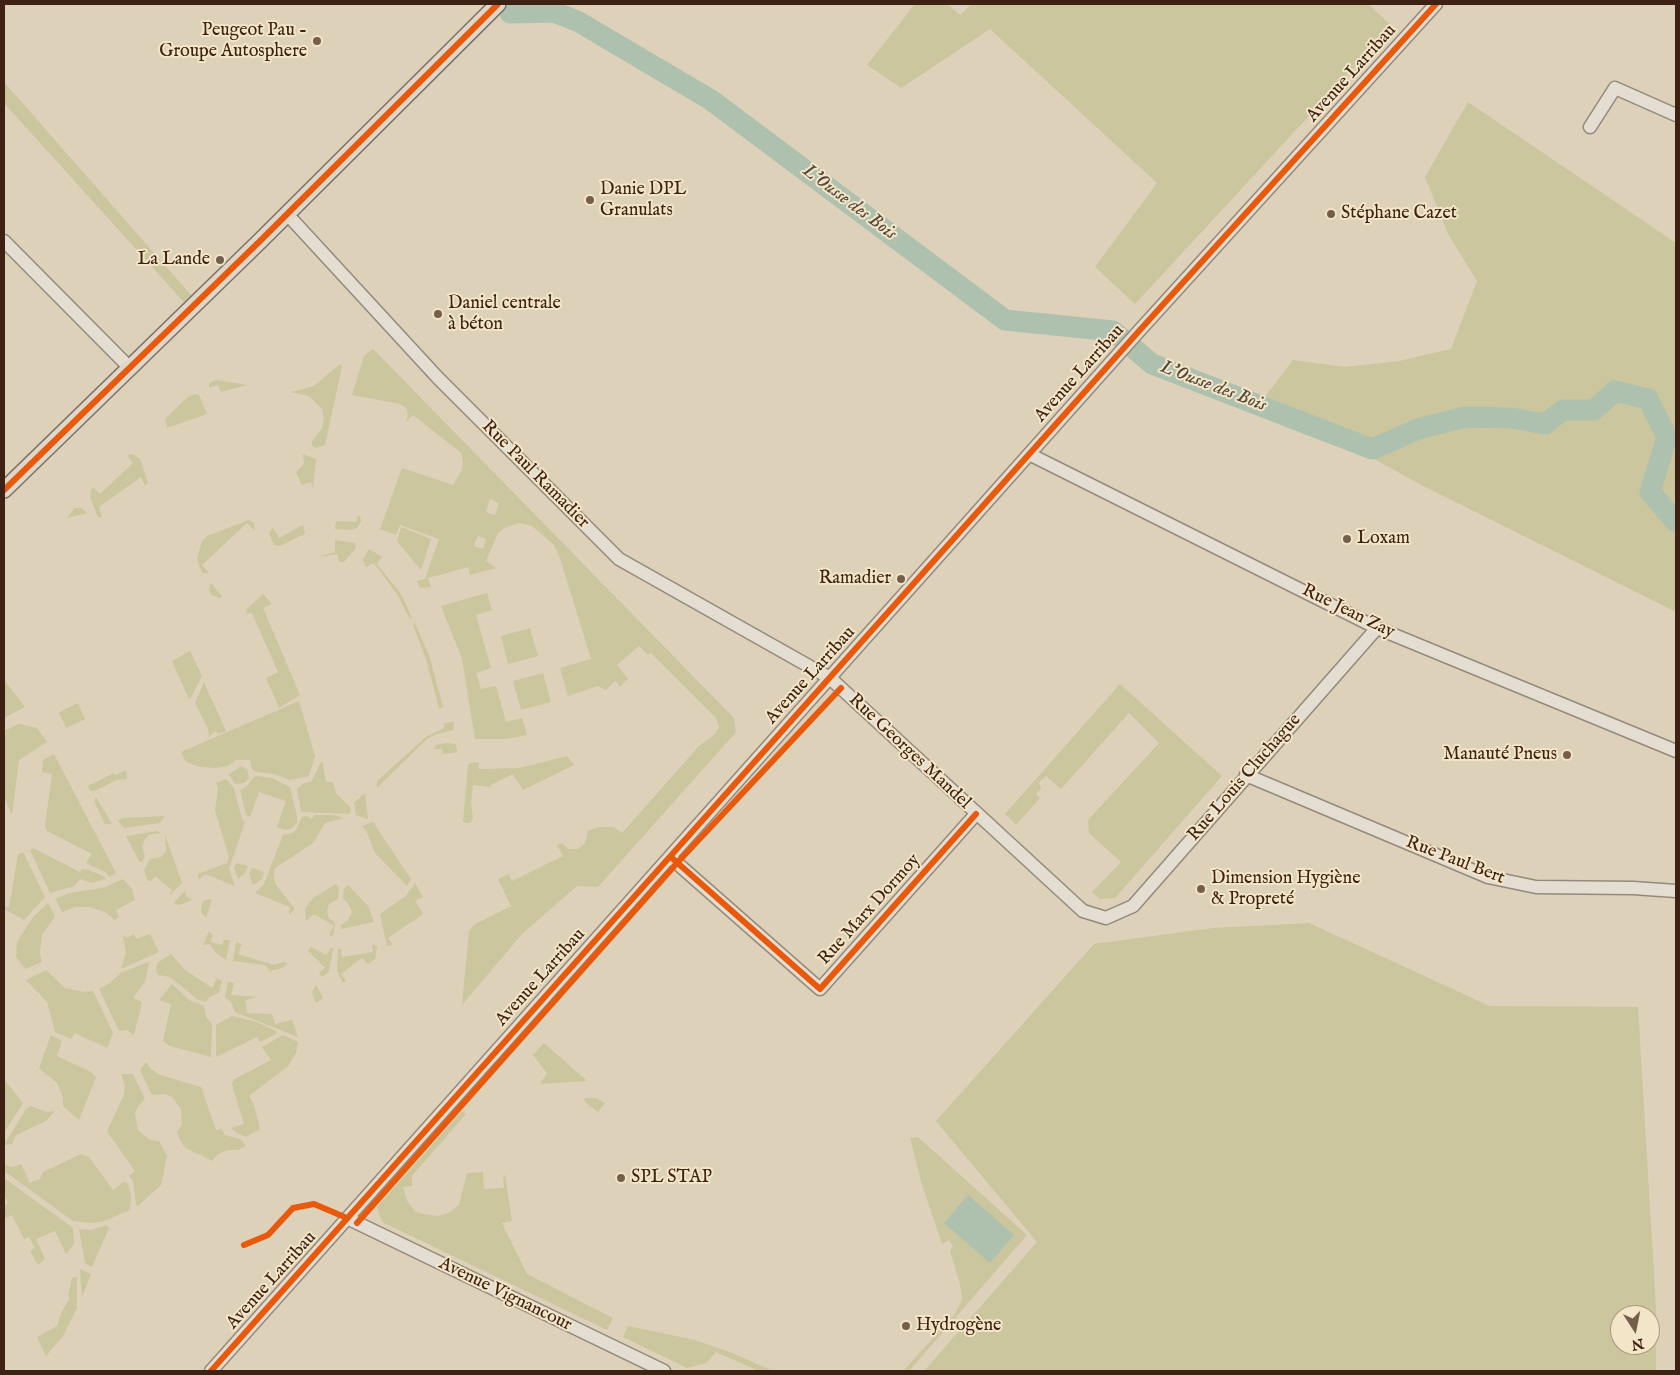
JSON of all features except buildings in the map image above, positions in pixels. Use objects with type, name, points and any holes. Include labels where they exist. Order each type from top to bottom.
[{"type":"main road","points":[[4,490],[287,214],[498,4]]},
{"type":"street","name":"Avenue Larribau","points":[[211,1371],[1138,331],[1436,4]]},
{"type":"street","points":[[1590,127],[1616,88],[1676,115]]},
{"type":"street","name":"Rue Paul Ramadier","points":[[287,214],[438,378],[619,559],[830,678]]},
{"type":"street","points":[[4,241],[129,367]]},
{"type":"street","name":"Rue Jean Zay","points":[[1029,454],[1377,628],[1676,751]]},
{"type":"street","name":"Rue Louis Cluchague","points":[[1106,918],[1133,906],[1377,628]]},
{"type":"street","name":"Rue Georges Mandel","points":[[830,678],[1083,911],[1106,918]]},
{"type":"street","name":"Rue Paul Bert","points":[[1246,775],[1488,877],[1536,887],[1633,888],[1676,891]]},
{"type":"street","name":"Rue Marx Dormoy","points":[[670,857],[820,989],[976,814]]},
{"type":"street","name":"Avenue Vignancour","points":[[347,1218],[664,1371]]},
{"type":"shaded area","points":[[915,4],[947,4],[960,15],[972,4],[1368,4],[1392,26],[1135,304],[1095,267],[1157,183],[990,29],[901,88],[867,65]]},
{"type":"shaded area","points":[[4,82],[197,302],[190,309],[4,103]]},
{"type":"shaded area","points":[[1468,102],[1676,243],[1676,612],[1423,486],[1264,398],[1293,360],[1345,367],[1399,361],[1451,349],[1477,281],[1448,234],[1425,177]]},
{"type":"shaded area","points":[[373,349],[734,718],[736,732],[598,887],[577,886],[522,934],[462,1005],[469,931],[475,924],[511,906],[498,879],[509,874],[512,881],[563,856],[557,845],[562,843],[568,849],[578,849],[585,843],[588,831],[599,827],[614,827],[622,833],[699,746],[715,734],[719,727],[716,718],[651,653],[648,655],[639,646],[617,665],[628,679],[620,687],[615,681],[606,690],[598,686],[568,696],[560,668],[591,659],[559,555],[553,544],[532,526],[519,523],[504,528],[498,533],[486,561],[496,568],[470,575],[468,567],[428,578],[431,587],[420,588],[417,581],[425,579],[439,539],[400,525],[396,535],[380,529],[402,468],[453,485],[462,470],[461,453],[413,415],[406,422],[408,414],[406,408],[400,404],[352,395],[364,356]],"holes":[[[490,499],[499,503],[495,515],[486,512]],[[478,536],[486,539],[483,549],[474,546]]]},
{"type":"shaded area","points":[[340,364],[342,367],[325,445],[316,448],[312,446],[312,441],[322,428],[324,419],[322,409],[309,396],[291,392],[314,386]]},
{"type":"shaded area","points":[[216,380],[247,385],[221,392],[218,385],[209,388],[209,383]]},
{"type":"shaded area","points":[[199,395],[207,414],[167,428],[165,419],[189,396]]},
{"type":"shaded area","points":[[132,454],[140,459],[148,483],[145,486],[141,477],[99,507],[102,517],[98,517],[90,497],[91,490],[93,487],[100,494],[133,463],[127,455]]},
{"type":"shaded area","points":[[303,454],[316,459],[313,488],[311,482],[302,485],[296,472],[304,464]]},
{"type":"shaded area","points":[[75,508],[82,508],[87,513],[67,518]]},
{"type":"shaded area","points":[[358,516],[360,516],[361,521],[358,527],[352,530],[335,529],[336,521],[356,522]]},
{"type":"shaded area","points":[[249,520],[254,523],[255,531],[247,523],[202,565],[209,573],[202,573],[197,559],[202,541],[207,536]]},
{"type":"shaded area","points":[[303,525],[305,534],[280,546],[274,545],[269,533],[273,528],[279,538]]},
{"type":"shaded area","points":[[401,527],[431,539],[421,570],[397,541]]},
{"type":"shaded area","points":[[335,540],[355,543],[356,548],[344,562],[339,562],[337,554],[318,557],[335,552]]},
{"type":"shaded area","points":[[368,550],[382,557],[377,564],[401,594],[412,618],[410,619],[397,594],[374,563],[366,567],[363,560]]},
{"type":"shaded area","points":[[211,583],[222,596],[220,598],[211,595],[209,589]]},
{"type":"shaded area","points":[[487,593],[492,610],[476,615],[491,668],[476,673],[481,689],[496,686],[506,722],[522,718],[527,735],[506,739],[475,739],[462,659],[441,606]]},
{"type":"shaded area","points":[[263,594],[272,604],[263,608],[300,695],[279,708],[266,678],[278,672],[252,613],[247,614],[246,610]]},
{"type":"shaded area","points":[[415,623],[430,658],[443,707],[439,708],[426,659],[413,625]]},
{"type":"shaded area","points":[[530,628],[538,656],[508,664],[501,636]]},
{"type":"shaded area","points":[[190,651],[202,676],[189,699],[172,661]]},
{"type":"shaded area","points":[[543,673],[551,702],[521,710],[513,681]]},
{"type":"shaded area","points":[[4,680],[25,707],[4,718]]},
{"type":"shaded area","points":[[204,682],[226,731],[218,734],[216,731],[207,738],[209,736],[208,729],[195,703]]},
{"type":"shaded area","points":[[1120,684],[1222,776],[1115,898],[1100,899],[1092,892],[1121,862],[1089,833],[1088,820],[1159,743],[1129,713],[1061,789],[1046,776],[1039,782],[1041,788],[1036,794],[1040,798],[1016,825],[1005,814]]},
{"type":"shaded area","points":[[299,701],[315,756],[309,776],[289,780],[274,774],[256,772],[252,769],[250,760],[236,760],[228,766],[216,768],[200,767],[186,762],[181,752]]},
{"type":"shaded area","points":[[78,703],[85,719],[66,728],[59,712]]},
{"type":"shaded area","points":[[454,722],[453,730],[427,739],[377,788],[377,781],[426,737],[444,728],[444,723]]},
{"type":"shaded area","points":[[19,724],[37,728],[47,742],[19,760],[12,815],[4,797],[4,731]]},
{"type":"shaded area","points":[[445,743],[456,744],[457,752],[443,754],[442,749],[434,749],[436,745]]},
{"type":"shaded area","points":[[54,754],[116,873],[109,877],[107,873],[86,863],[92,854],[47,831],[45,826],[52,774],[42,772],[43,760]]},
{"type":"shaded area","points":[[567,756],[574,765],[523,790],[513,774],[491,785],[491,787],[473,785],[471,804],[473,818],[470,823],[463,821],[468,765],[470,763],[479,762],[479,769],[520,768]]},
{"type":"shaded area","points":[[322,760],[326,782],[333,782],[336,793],[351,808],[350,814],[301,812],[297,789],[302,784],[312,781]]},
{"type":"shaded area","points":[[242,766],[248,771],[249,778],[244,783],[235,784],[229,774]]},
{"type":"shaded area","points":[[126,770],[127,779],[117,780],[97,790],[90,791],[88,786],[113,773],[116,775]]},
{"type":"shaded area","points":[[254,777],[272,778],[290,787],[297,816],[297,823],[292,828],[285,830],[277,827],[286,801],[259,792],[250,817],[246,815],[240,790],[247,786]]},
{"type":"shaded area","points":[[226,779],[234,788],[242,819],[245,822],[229,869],[235,886],[205,874],[199,880],[198,874],[227,863],[229,857],[215,810],[218,789],[216,783]]},
{"type":"shaded area","points":[[365,793],[368,819],[356,815],[354,803]]},
{"type":"shaded area","points":[[96,797],[112,824],[105,824],[94,801]]},
{"type":"shaded area","points":[[315,815],[333,815],[344,818],[325,823],[313,843],[275,868],[276,885],[295,909],[289,915],[290,907],[255,893],[264,884],[283,835],[293,833],[302,817],[307,816],[311,819]]},
{"type":"shaded area","points":[[165,816],[160,823],[124,828],[118,821],[123,818]]},
{"type":"shaded area","points":[[373,822],[411,879],[407,886],[375,853],[366,830],[362,826]]},
{"type":"shaded area","points":[[158,831],[160,833],[149,835],[145,839],[142,847],[145,856],[142,862],[139,861],[126,836]]},
{"type":"shaded area","points":[[165,835],[182,883],[170,895],[172,890],[155,876],[151,881],[148,881],[144,870],[150,859],[161,857],[166,851]]},
{"type":"shaded area","points":[[33,848],[80,872],[82,869],[89,870],[106,879],[91,883],[80,879],[74,886],[50,893],[30,850]]},
{"type":"shaded area","points":[[23,852],[45,897],[24,920],[4,909],[4,907],[9,908],[18,854]]},
{"type":"shaded area","points":[[236,863],[248,866],[245,873],[238,879],[234,868]]},
{"type":"shaded area","points":[[252,868],[264,872],[262,879],[253,885],[249,874]]},
{"type":"shaded area","points":[[123,879],[132,889],[135,900],[116,910],[119,917],[116,918],[116,921],[105,912],[90,907],[75,907],[62,912],[55,899],[69,893],[103,888]]},
{"type":"shaded area","points":[[415,883],[423,897],[415,901],[423,914],[388,938],[393,945],[387,946],[380,914],[406,896]]},
{"type":"shaded area","points":[[336,884],[339,888],[338,899],[329,904],[327,911],[329,918],[335,923],[333,936],[329,935],[334,926],[314,914],[306,921],[305,909],[313,898]]},
{"type":"shaded area","points":[[348,885],[368,906],[374,922],[341,929],[341,925],[348,920],[352,912],[343,898],[344,889]]},
{"type":"shaded area","points":[[185,891],[186,896],[192,899],[190,901],[179,905],[173,903]]},
{"type":"shaded area","points":[[212,899],[206,918],[201,912],[202,903],[205,900]]},
{"type":"shaded area","points":[[48,903],[55,916],[42,935],[40,954],[42,962],[25,969],[16,957],[17,942],[34,916]]},
{"type":"shaded area","points":[[1309,923],[1490,1006],[1638,1007],[1656,1305],[1610,1305],[1610,1355],[1656,1355],[1656,1371],[924,1371],[1037,1242],[936,1121],[1094,944],[1213,928]]},
{"type":"shaded area","points":[[209,931],[212,935],[211,942],[222,945],[224,940],[230,940],[226,960],[215,952],[210,944],[203,945]]},
{"type":"shaded area","points":[[134,934],[137,939],[150,934],[159,952],[121,969],[126,952],[123,936],[127,938]]},
{"type":"shaded area","points":[[236,942],[242,944],[238,954],[274,965],[283,962],[288,963],[282,968],[270,971],[265,965],[233,961]]},
{"type":"shaded area","points":[[372,944],[377,947],[375,959],[368,964],[362,958],[341,974],[346,981],[343,983],[337,971],[338,949],[341,949],[342,957],[373,952]]},
{"type":"shaded area","points":[[311,947],[327,955],[330,948],[333,948],[329,972],[322,977],[319,973],[325,968],[308,951]]},
{"type":"shaded area","points":[[171,954],[184,969],[212,988],[217,978],[222,981],[219,993],[209,997],[206,1002],[197,999],[170,977],[158,975],[156,970],[157,963]]},
{"type":"shaded area","points":[[149,962],[145,982],[133,998],[142,1002],[134,1035],[127,1030],[119,1031],[99,989],[110,983],[120,973]]},
{"type":"shaded area","points":[[46,970],[65,988],[84,992],[93,991],[113,1033],[107,1048],[75,1033],[71,1039],[55,1032],[47,1002],[26,980]]},
{"type":"shaded area","points":[[228,982],[234,983],[231,995],[258,997],[245,1000],[247,1013],[272,1014],[275,1024],[292,1020],[298,1037],[235,1012],[231,1002],[225,997]]},
{"type":"shaded area","points":[[172,984],[189,1000],[204,1006],[206,1017],[212,1024],[211,1057],[170,1046],[163,1041],[171,1004],[159,1000]]},
{"type":"shaded area","points":[[316,985],[323,998],[316,1003],[312,993]]},
{"type":"shaded area","points":[[232,1016],[257,1022],[276,1031],[276,1034],[260,1042],[257,1037],[216,1057],[216,1025]]},
{"type":"shaded area","points":[[51,1035],[62,1041],[57,1056],[91,1072],[96,1077],[79,1120],[63,1106],[63,1097],[57,1083],[39,1068]]},
{"type":"shaded area","points":[[283,1035],[298,1042],[296,1053],[288,1066],[249,1096],[254,1105],[260,1129],[246,1137],[231,1128],[244,1124],[232,1085],[233,1080],[271,1060],[262,1047]]},
{"type":"shaded area","points":[[544,1043],[587,1081],[540,1084],[547,1073],[533,1055]]},
{"type":"shaded area","points":[[146,1062],[151,1069],[160,1075],[201,1087],[216,1130],[222,1129],[225,1135],[240,1139],[246,1146],[238,1150],[229,1150],[218,1154],[212,1161],[184,1147],[177,1133],[182,1124],[181,1109],[172,1097],[165,1094],[152,1095],[140,1070]]},
{"type":"shaded area","points":[[121,1074],[133,1074],[145,1099],[138,1106],[135,1114],[138,1130],[150,1140],[159,1141],[167,1156],[161,1185],[138,1206],[136,1204],[133,1181],[129,1176],[135,1171],[108,1133],[108,1129],[124,1095],[125,1086]]},
{"type":"shaded area","points":[[4,1079],[23,1103],[4,1133]]},
{"type":"shaded area","points":[[584,1098],[596,1098],[605,1103],[598,1112],[585,1102]]},
{"type":"shaded area","points":[[31,1106],[46,1112],[55,1111],[46,1121],[16,1135],[12,1144],[4,1145],[26,1109]]},
{"type":"shaded area","points":[[462,1111],[466,1114],[412,1176],[412,1186],[403,1187],[407,1201],[415,1211],[438,1216],[449,1213],[459,1205],[467,1173],[483,1172],[484,1189],[504,1188],[503,1176],[505,1175],[512,1221],[502,1223],[527,1274],[613,1318],[607,1330],[382,1222],[377,1207]]},
{"type":"shaded area","points":[[918,1137],[1027,1235],[909,1371],[903,1371],[955,1314],[962,1299],[960,1284],[950,1251],[953,1247],[949,1240],[942,1244],[922,1185],[910,1138]]},
{"type":"shaded area","points":[[81,1154],[89,1157],[113,1190],[124,1182],[128,1184],[131,1196],[130,1210],[104,1221],[92,1223],[73,1221],[4,1171],[4,1165],[12,1167],[21,1164],[30,1183],[40,1179],[43,1172]]},
{"type":"shaded area","points":[[4,1178],[73,1228],[74,1244],[66,1254],[55,1231],[36,1239],[45,1259],[38,1265],[30,1251],[35,1248],[29,1237],[24,1239],[12,1215],[4,1219],[4,1206],[8,1203],[4,1194]]},
{"type":"shaded area","points":[[968,1195],[1014,1235],[990,1263],[944,1223]]},
{"type":"shaded area","points":[[106,1225],[109,1228],[92,1267],[85,1263],[79,1229],[91,1230]]},
{"type":"shaded area","points":[[80,1269],[91,1274],[82,1297]]},
{"type":"shaded area","points":[[77,1277],[77,1308],[63,1336],[46,1356],[37,1337],[57,1326],[62,1311],[70,1298],[68,1295],[72,1278]]},
{"type":"shaded area","points":[[628,1326],[695,1340],[730,1352],[773,1371],[759,1371],[716,1352],[706,1363],[687,1368],[623,1337]]},
{"type":"waterway","name":"L'Ousse des Bois","points":[[510,13],[554,12],[579,22],[711,100],[1005,320],[1113,331],[1152,364],[1372,449],[1421,428],[1465,417],[1512,418],[1545,424],[1563,410],[1594,410],[1615,391],[1648,399],[1667,437],[1650,492],[1676,522]]},
{"type":"cycle path","points":[[4,490],[261,240],[498,4]]},
{"type":"cycle path","points":[[211,1371],[1139,331],[1436,4]]},
{"type":"cycle path","points":[[357,1223],[677,863],[841,688]]},
{"type":"cycle path","points":[[672,858],[820,989],[976,814]]},
{"type":"cycle path","points":[[244,1245],[268,1235],[293,1208],[314,1204],[347,1218]]},
{"type":"place","name":"Peugeot Pau - Groupe Autosphere","points":[[317,41]]},
{"type":"place","name":"Danie DPL Granulats","points":[[590,200]]},
{"type":"place","name":"Stéphane Cazet","points":[[1331,214]]},
{"type":"place","name":"La Lande","points":[[220,260]]},
{"type":"place","name":"Daniel centrale à béton","points":[[438,314]]},
{"type":"place","name":"Loxam","points":[[1347,539]]},
{"type":"place","name":"Ramadier","points":[[901,579]]},
{"type":"place","name":"Manauté Pneus","points":[[1567,755]]},
{"type":"place","name":"Dimension Hygiène & Propreté","points":[[1201,889]]},
{"type":"place","name":"SPL STAP","points":[[621,1178]]},
{"type":"place","name":"Hydrogène","points":[[906,1326]]}]
